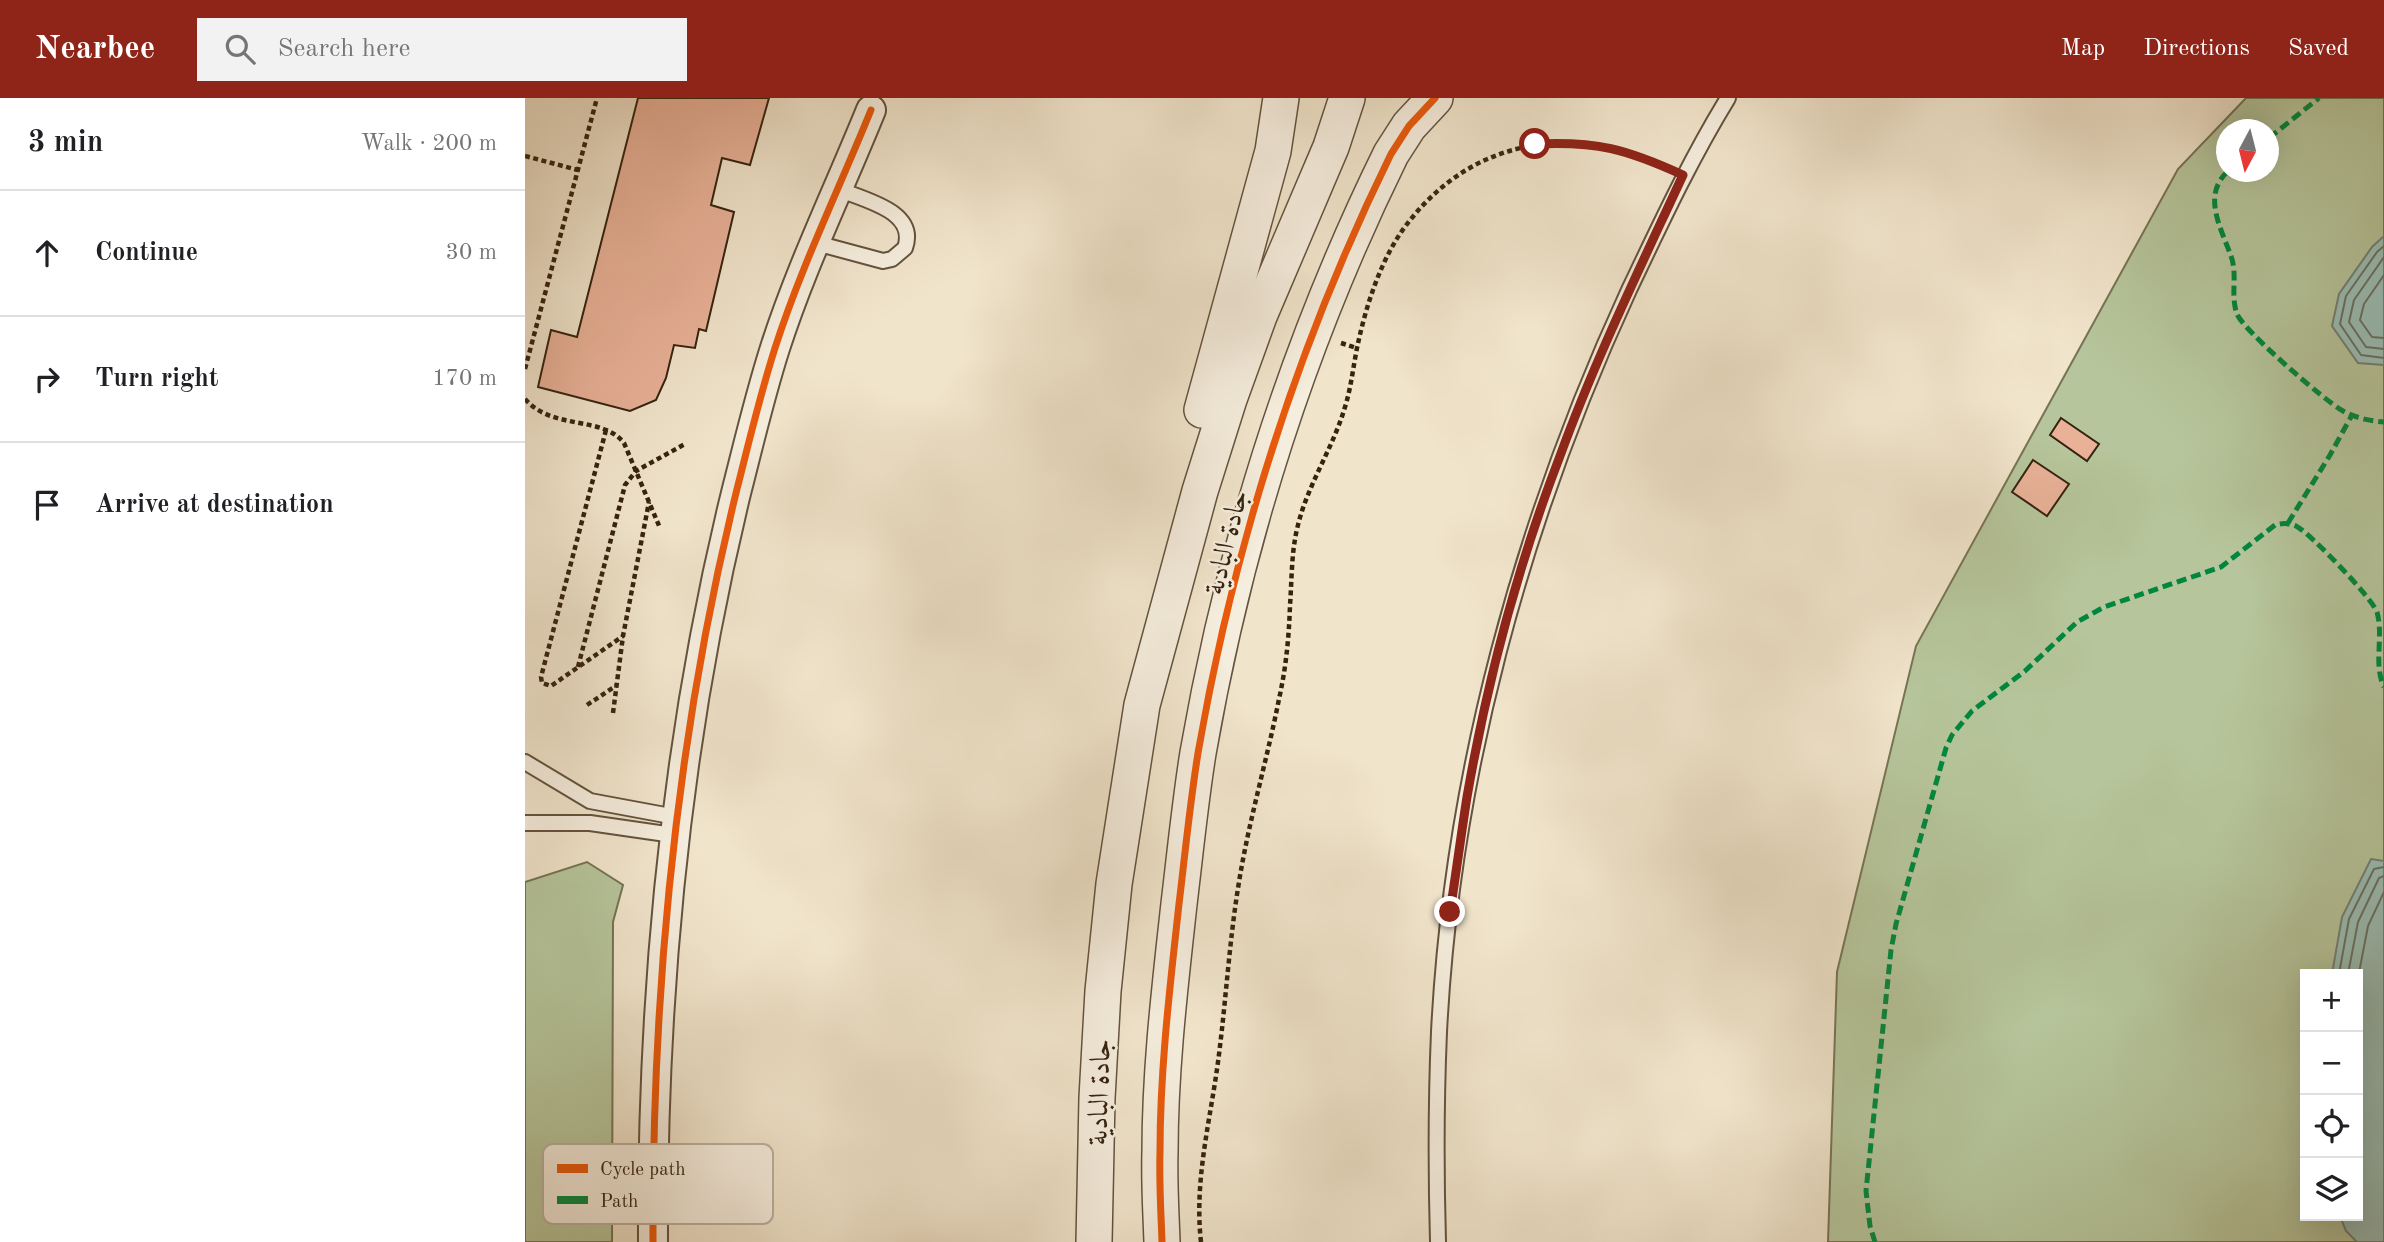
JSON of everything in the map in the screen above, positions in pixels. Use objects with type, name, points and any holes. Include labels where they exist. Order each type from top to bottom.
[{"type":"street","points":[[1149,673],[1158,580],[1168,525],[1223,339],[1270,164],[1281,98]]},
{"type":"street","name":"جادة البادية","points":[[1094,1242],[1097,1098],[1103,991],[1123,821],[1149,673],[1229,399],[1259,316],[1337,130],[1347,98]]},
{"type":"street","name":"جادة البادية","points":[[1162,1242],[1160,1151],[1165,1053],[1183,873],[1198,754],[1237,578],[1261,485],[1311,334],[1391,154],[1409,127],[1435,98]]},
{"type":"street","points":[[654,1144],[656,1040],[675,826],[694,695],[726,534],[775,348],[873,102]]},
{"type":"street","points":[[653,1224],[653,1242]]},
{"type":"lane","points":[[1438,1242],[1436,1146],[1439,1042],[1450,912],[1467,796],[1491,681],[1522,568],[1559,457],[1603,348],[1683,175],[1728,98]]},
{"type":"lane","points":[[816,243],[883,261],[892,260],[905,248],[908,231],[899,216],[838,189]]},
{"type":"lane","points":[[525,762],[590,802],[675,826]]},
{"type":"lane","points":[[525,823],[675,826]]},
{"type":"path","points":[[525,369],[597,98]]},
{"type":"path","points":[[1201,1242],[1201,1172],[1218,1065],[1238,885],[1285,668],[1293,551],[1305,501],[1346,406],[1365,316],[1389,254],[1408,221],[1434,193],[1464,171],[1498,154],[1535,144],[1573,142],[1610,147],[1646,158],[1683,175]]},
{"type":"path","points":[[525,156],[578,170]]},
{"type":"path","points":[[525,399],[543,415],[606,430],[619,437],[660,528]]},
{"type":"path","points":[[606,430],[541,680],[545,686],[551,686],[624,636]]},
{"type":"path","points":[[577,668],[625,485],[636,471],[685,444]]},
{"type":"path","points":[[614,713],[624,636],[649,502]]},
{"type":"path","points":[[586,705],[617,685]]},
{"type":"green space","points":[[2246,98],[2384,98],[2384,1242],[1828,1242],[1837,972],[1916,646],[2178,169],[2216,129],[2216,182],[2279,182],[2279,119],[2226,119]]},
{"type":"green space","points":[[587,862],[623,885],[613,922],[612,1144],[543,1144],[543,1224],[612,1224],[612,1242],[525,1242],[525,882]]},
{"type":"water","points":[[2384,236],[2384,365],[2358,363],[2332,326],[2339,294],[2372,247]]},
{"type":"water","points":[[2371,859],[2384,861],[2384,1242],[2357,1242],[2346,1231],[2342,1221],[2363,1221],[2363,969],[2333,969],[2342,917]]},
{"type":"building","points":[[638,98],[769,98],[750,165],[722,158],[711,205],[734,212],[706,331],[699,329],[695,348],[674,345],[666,378],[656,400],[630,411],[538,387],[551,330],[577,337]]},
{"type":"building","points":[[2061,418],[2099,444],[2087,461],[2050,435]]},
{"type":"building","points":[[2033,460],[2069,484],[2047,516],[2012,492]]},
{"type":"marked path","points":[[2279,130],[2319,98]]},
{"type":"marked path","points":[[2220,182],[2216,191],[2216,212],[2233,263],[2237,314],[2268,349],[2334,405],[2358,417],[2384,422]]},
{"type":"marked path","points":[[2288,523],[2352,415]]},
{"type":"marked path","points":[[1875,1242],[1870,1226],[1866,1191],[1891,950],[1946,748],[1952,735],[1972,711],[2025,671],[2077,622],[2104,607],[2221,567],[2275,525],[2283,524],[2296,526],[2314,540],[2373,605],[2379,621],[2379,669],[2384,687]]},
{"type":"cycle path","points":[[1162,1242],[1160,1121],[1172,966],[1198,753],[1230,599],[1273,447],[1327,298],[1391,154],[1409,126],[1435,98]]},
{"type":"cycle path","points":[[654,1144],[663,957],[672,863],[683,769],[716,582],[750,436],[775,348],[808,258],[871,110]]},
{"type":"cycle path","points":[[653,1224],[653,1242]]},
{"type":"route","points":[[1450,912],[1467,796],[1491,681],[1522,568],[1559,457],[1603,348],[1683,175],[1646,158],[1610,147],[1573,142],[1535,144]]}]
